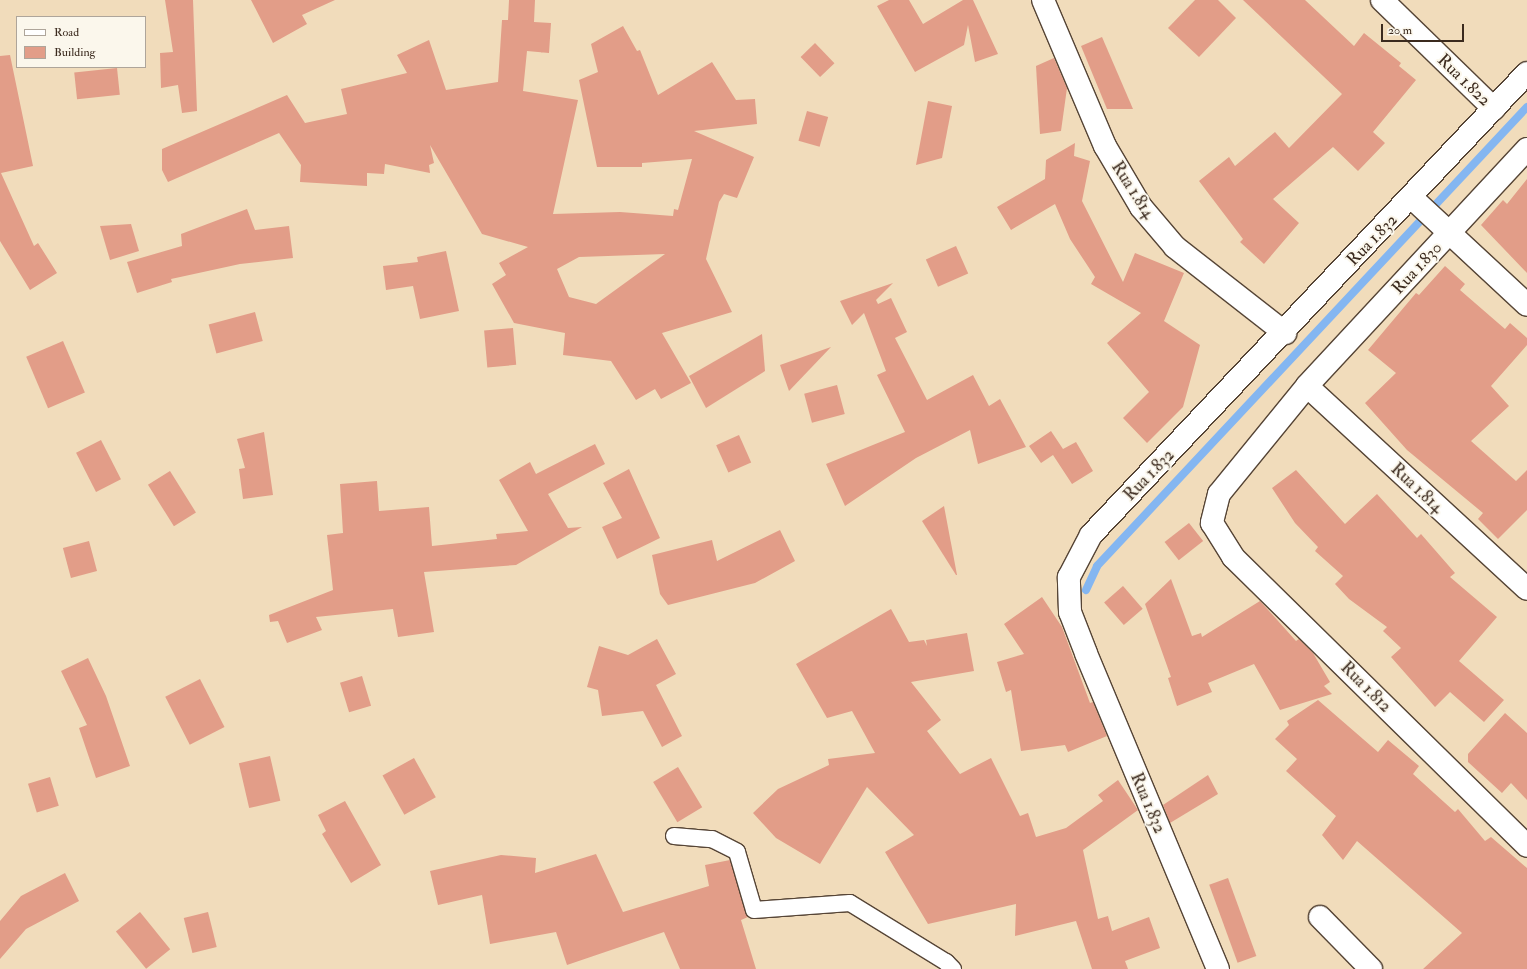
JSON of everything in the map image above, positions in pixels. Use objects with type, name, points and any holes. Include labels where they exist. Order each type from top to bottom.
[{"type":"street","name":"Rua 1.814","points":[[1043,0],[1105,146],[1141,207],[1175,247],[1285,333]]},
{"type":"street","name":"Rua 1.822","points":[[1382,0],[1494,109]]},
{"type":"street","name":"Rua 1.832","points":[[1218,969],[1070,612],[1069,577],[1091,535],[1285,333],[1527,73]]},
{"type":"street","name":"Rua 1.830","points":[[1212,523],[1218,494],[1307,386],[1527,149]]},
{"type":"street","points":[[1412,198],[1527,306]]},
{"type":"street","name":"Rua 1.814","points":[[1307,386],[1527,589]]},
{"type":"street","name":"Rua 1.812","points":[[1212,523],[1233,557],[1527,846]]},
{"type":"street","points":[[1320,917],[1371,969]]},
{"type":"lane","points":[[674,836],[712,839],[737,852],[754,910],[850,903],[953,969]]},
{"type":"building","points":[[165,0],[193,0],[197,111],[182,113],[178,85],[161,88],[160,53],[173,52]]},
{"type":"building","points":[[251,0],[335,0],[302,15],[307,24],[273,43]]},
{"type":"building","points":[[509,0],[535,0],[534,22],[551,23],[549,53],[527,51],[523,91],[578,100],[553,214],[620,212],[673,216],[674,209],[678,210],[692,159],[642,163],[642,167],[597,167],[579,80],[598,72],[591,44],[623,26],[637,51],[640,50],[658,95],[712,62],[736,100],[755,99],[757,124],[694,131],[754,157],[737,198],[724,194],[719,202],[706,259],[732,312],[662,333],[691,383],[661,399],[655,389],[636,400],[611,361],[563,355],[565,333],[514,323],[492,284],[506,275],[499,263],[528,247],[482,234],[430,145],[434,163],[429,165],[430,173],[385,164],[384,174],[367,173],[367,186],[300,182],[301,165],[279,133],[168,182],[162,170],[162,149],[287,95],[305,123],[347,114],[341,89],[407,73],[397,55],[429,40],[446,90],[498,82],[502,20],[508,20]],"holes":[[[665,254],[596,304],[569,297],[557,269],[579,257]]]},
{"type":"building","points":[[889,0],[909,0],[923,24],[963,0],[973,0],[998,54],[975,62],[968,25],[964,45],[915,72],[877,6]]},
{"type":"building","points":[[1195,0],[1218,0],[1236,18],[1199,57],[1168,28]]},
{"type":"building","points":[[1243,0],[1305,0],[1354,46],[1364,33],[1401,63],[1399,66],[1416,80],[1373,132],[1385,143],[1358,171],[1333,147],[1273,199],[1299,223],[1264,264],[1240,242],[1243,239],[1199,181],[1229,157],[1235,166],[1275,132],[1289,148],[1342,94]]},
{"type":"building","points":[[1102,37],[1133,109],[1107,109],[1081,46]]},
{"type":"building","points":[[815,43],[834,63],[820,77],[801,57]]},
{"type":"building","points":[[10,55],[33,166],[1,173],[34,246],[38,243],[57,273],[30,290],[0,241],[0,56]]},
{"type":"building","points":[[1054,58],[1067,88],[1061,131],[1040,134],[1036,66]]},
{"type":"building","points":[[117,68],[120,95],[77,99],[74,72]]},
{"type":"building","points":[[928,101],[952,106],[942,158],[916,165]]},
{"type":"building","points":[[807,111],[828,117],[820,147],[798,141]]},
{"type":"building","points":[[1075,143],[1074,156],[1090,161],[1082,201],[1123,282],[1135,253],[1184,273],[1164,321],[1200,345],[1183,407],[1147,443],[1123,418],[1149,392],[1107,343],[1141,313],[1091,284],[1095,277],[1070,239],[1055,204],[1011,230],[997,207],[1045,179],[1046,160]]},
{"type":"building","points":[[1527,179],[1527,273],[1481,225],[1503,200],[1507,204]]},
{"type":"building","points":[[247,209],[255,230],[289,226],[293,258],[240,264],[171,279],[172,282],[137,293],[127,262],[182,246],[181,234]]},
{"type":"building","points":[[131,224],[139,251],[110,260],[100,226]]},
{"type":"building","points":[[956,246],[968,273],[938,287],[926,259]]},
{"type":"building","points":[[446,251],[459,311],[420,319],[413,286],[386,290],[383,266],[418,262],[417,257]]},
{"type":"building","points":[[1445,266],[1465,284],[1460,290],[1505,329],[1510,323],[1527,338],[1527,345],[1491,386],[1509,406],[1471,441],[1516,481],[1527,470],[1527,510],[1498,539],[1478,519],[1483,513],[1407,450],[1365,403],[1396,373],[1368,350],[1416,293],[1419,295]]},
{"type":"building","points":[[893,283],[876,300],[878,304],[891,298],[907,332],[895,338],[927,400],[973,375],[989,406],[1000,399],[1026,447],[978,464],[970,430],[916,458],[845,506],[826,464],[905,432],[877,375],[886,371],[864,313],[852,325],[840,301]]},
{"type":"building","points":[[255,312],[263,341],[216,353],[209,324]]},
{"type":"building","points":[[513,328],[516,365],[487,367],[484,331]]},
{"type":"building","points":[[762,334],[765,371],[706,408],[689,376]]},
{"type":"building","points":[[63,341],[85,393],[48,408],[26,357]]},
{"type":"building","points":[[831,347],[789,391],[780,365]]},
{"type":"building","points":[[837,385],[845,414],[812,423],[804,394]]},
{"type":"building","points":[[1051,431],[1063,449],[1076,442],[1093,471],[1072,484],[1053,455],[1041,463],[1029,446]]},
{"type":"building","points":[[264,432],[273,495],[243,499],[239,469],[245,468],[237,439]]},
{"type":"building","points":[[739,435],[751,462],[728,473],[716,445]]},
{"type":"building","points":[[101,440],[121,479],[96,492],[76,453]]},
{"type":"building","points":[[595,444],[605,464],[548,494],[568,528],[582,527],[516,565],[424,572],[434,632],[398,637],[393,609],[316,617],[322,630],[287,643],[278,621],[270,622],[269,615],[333,590],[327,535],[343,533],[340,484],[377,481],[379,511],[429,507],[432,546],[497,539],[496,534],[528,531],[499,480],[530,462],[536,474]]},
{"type":"building","points":[[629,469],[660,538],[617,559],[602,527],[622,518],[603,483]]},
{"type":"building","points":[[1296,470],[1345,524],[1377,494],[1417,538],[1421,534],[1455,573],[1450,577],[1497,617],[1459,661],[1504,700],[1484,722],[1450,692],[1435,707],[1391,657],[1401,648],[1383,631],[1387,627],[1349,599],[1335,584],[1343,576],[1315,551],[1318,547],[1295,523],[1272,488]]},
{"type":"building","points":[[170,471],[196,513],[174,526],[148,485]]},
{"type":"building","points":[[944,506],[957,575],[922,521]]},
{"type":"building","points":[[1189,523],[1203,541],[1179,560],[1165,542]]},
{"type":"building","points":[[780,530],[795,561],[755,583],[668,605],[660,594],[652,555],[712,540],[717,561]]},
{"type":"building","points":[[89,541],[97,571],[71,578],[63,548]]},
{"type":"building","points":[[1171,579],[1192,636],[1201,633],[1202,637],[1260,601],[1296,641],[1299,639],[1313,653],[1330,682],[1324,686],[1332,694],[1280,710],[1254,664],[1208,683],[1212,692],[1177,706],[1168,678],[1171,677],[1145,604]]},
{"type":"building","points":[[1123,586],[1143,609],[1124,625],[1104,602]]},
{"type":"building","points":[[1042,597],[1062,627],[1090,703],[1093,702],[1107,736],[1068,752],[1065,745],[1021,751],[1011,690],[1006,692],[997,662],[1024,654],[1004,624]]},
{"type":"building","points":[[891,609],[909,642],[924,640],[927,646],[926,640],[967,633],[974,671],[911,682],[941,720],[927,731],[960,774],[991,758],[1020,816],[1028,813],[1036,837],[1066,828],[1103,801],[1098,795],[1118,780],[1138,810],[1083,850],[1098,919],[1108,916],[1112,931],[1149,917],[1160,948],[1125,961],[1128,969],[1092,969],[1076,921],[1015,936],[1016,904],[928,924],[885,852],[914,835],[867,787],[820,864],[776,838],[753,813],[778,789],[829,765],[828,759],[875,753],[852,711],[827,718],[796,664]]},
{"type":"building","points":[[657,639],[676,674],[656,685],[682,736],[662,747],[643,711],[602,716],[598,690],[587,687],[599,646],[628,655]]},
{"type":"building","points":[[88,658],[106,696],[130,766],[96,778],[79,728],[87,725],[61,671]]},
{"type":"building","points":[[362,676],[371,706],[349,712],[340,683]]},
{"type":"building","points":[[200,679],[225,727],[190,745],[165,697]]},
{"type":"building","points":[[1318,700],[1378,752],[1388,740],[1419,766],[1413,774],[1455,812],[1458,809],[1485,841],[1491,837],[1527,868],[1527,969],[1423,969],[1462,933],[1357,841],[1343,860],[1322,835],[1336,816],[1286,771],[1297,759],[1275,739],[1289,725],[1287,721]]},
{"type":"building","points":[[1505,713],[1527,733],[1527,800],[1511,783],[1502,793],[1468,762],[1468,754]]},
{"type":"building","points":[[270,756],[280,801],[249,808],[239,763]]},
{"type":"building","points":[[414,758],[436,797],[404,815],[383,775]]},
{"type":"building","points":[[678,767],[702,807],[677,822],[653,782]]},
{"type":"building","points":[[1208,775],[1218,794],[1170,823],[1163,805]]},
{"type":"building","points":[[50,777],[59,806],[37,812],[28,784]]},
{"type":"building","points":[[345,801],[381,865],[351,883],[322,834],[326,831],[318,815]]},
{"type":"building","points":[[596,854],[623,912],[709,886],[705,865],[730,860],[748,917],[741,920],[756,969],[680,969],[664,932],[567,965],[556,932],[490,944],[482,895],[438,905],[430,871],[501,855],[536,858],[535,873]]},
{"type":"building","points":[[65,873],[79,901],[26,929],[0,959],[0,921],[21,896]]},
{"type":"building","points":[[1228,878],[1256,956],[1238,963],[1209,885]]},
{"type":"building","points":[[140,912],[170,949],[146,969],[116,932]]},
{"type":"building","points":[[208,912],[217,947],[192,953],[184,918]]},
{"type":"waterway","points":[[1086,590],[1097,566],[1527,107]]}]
